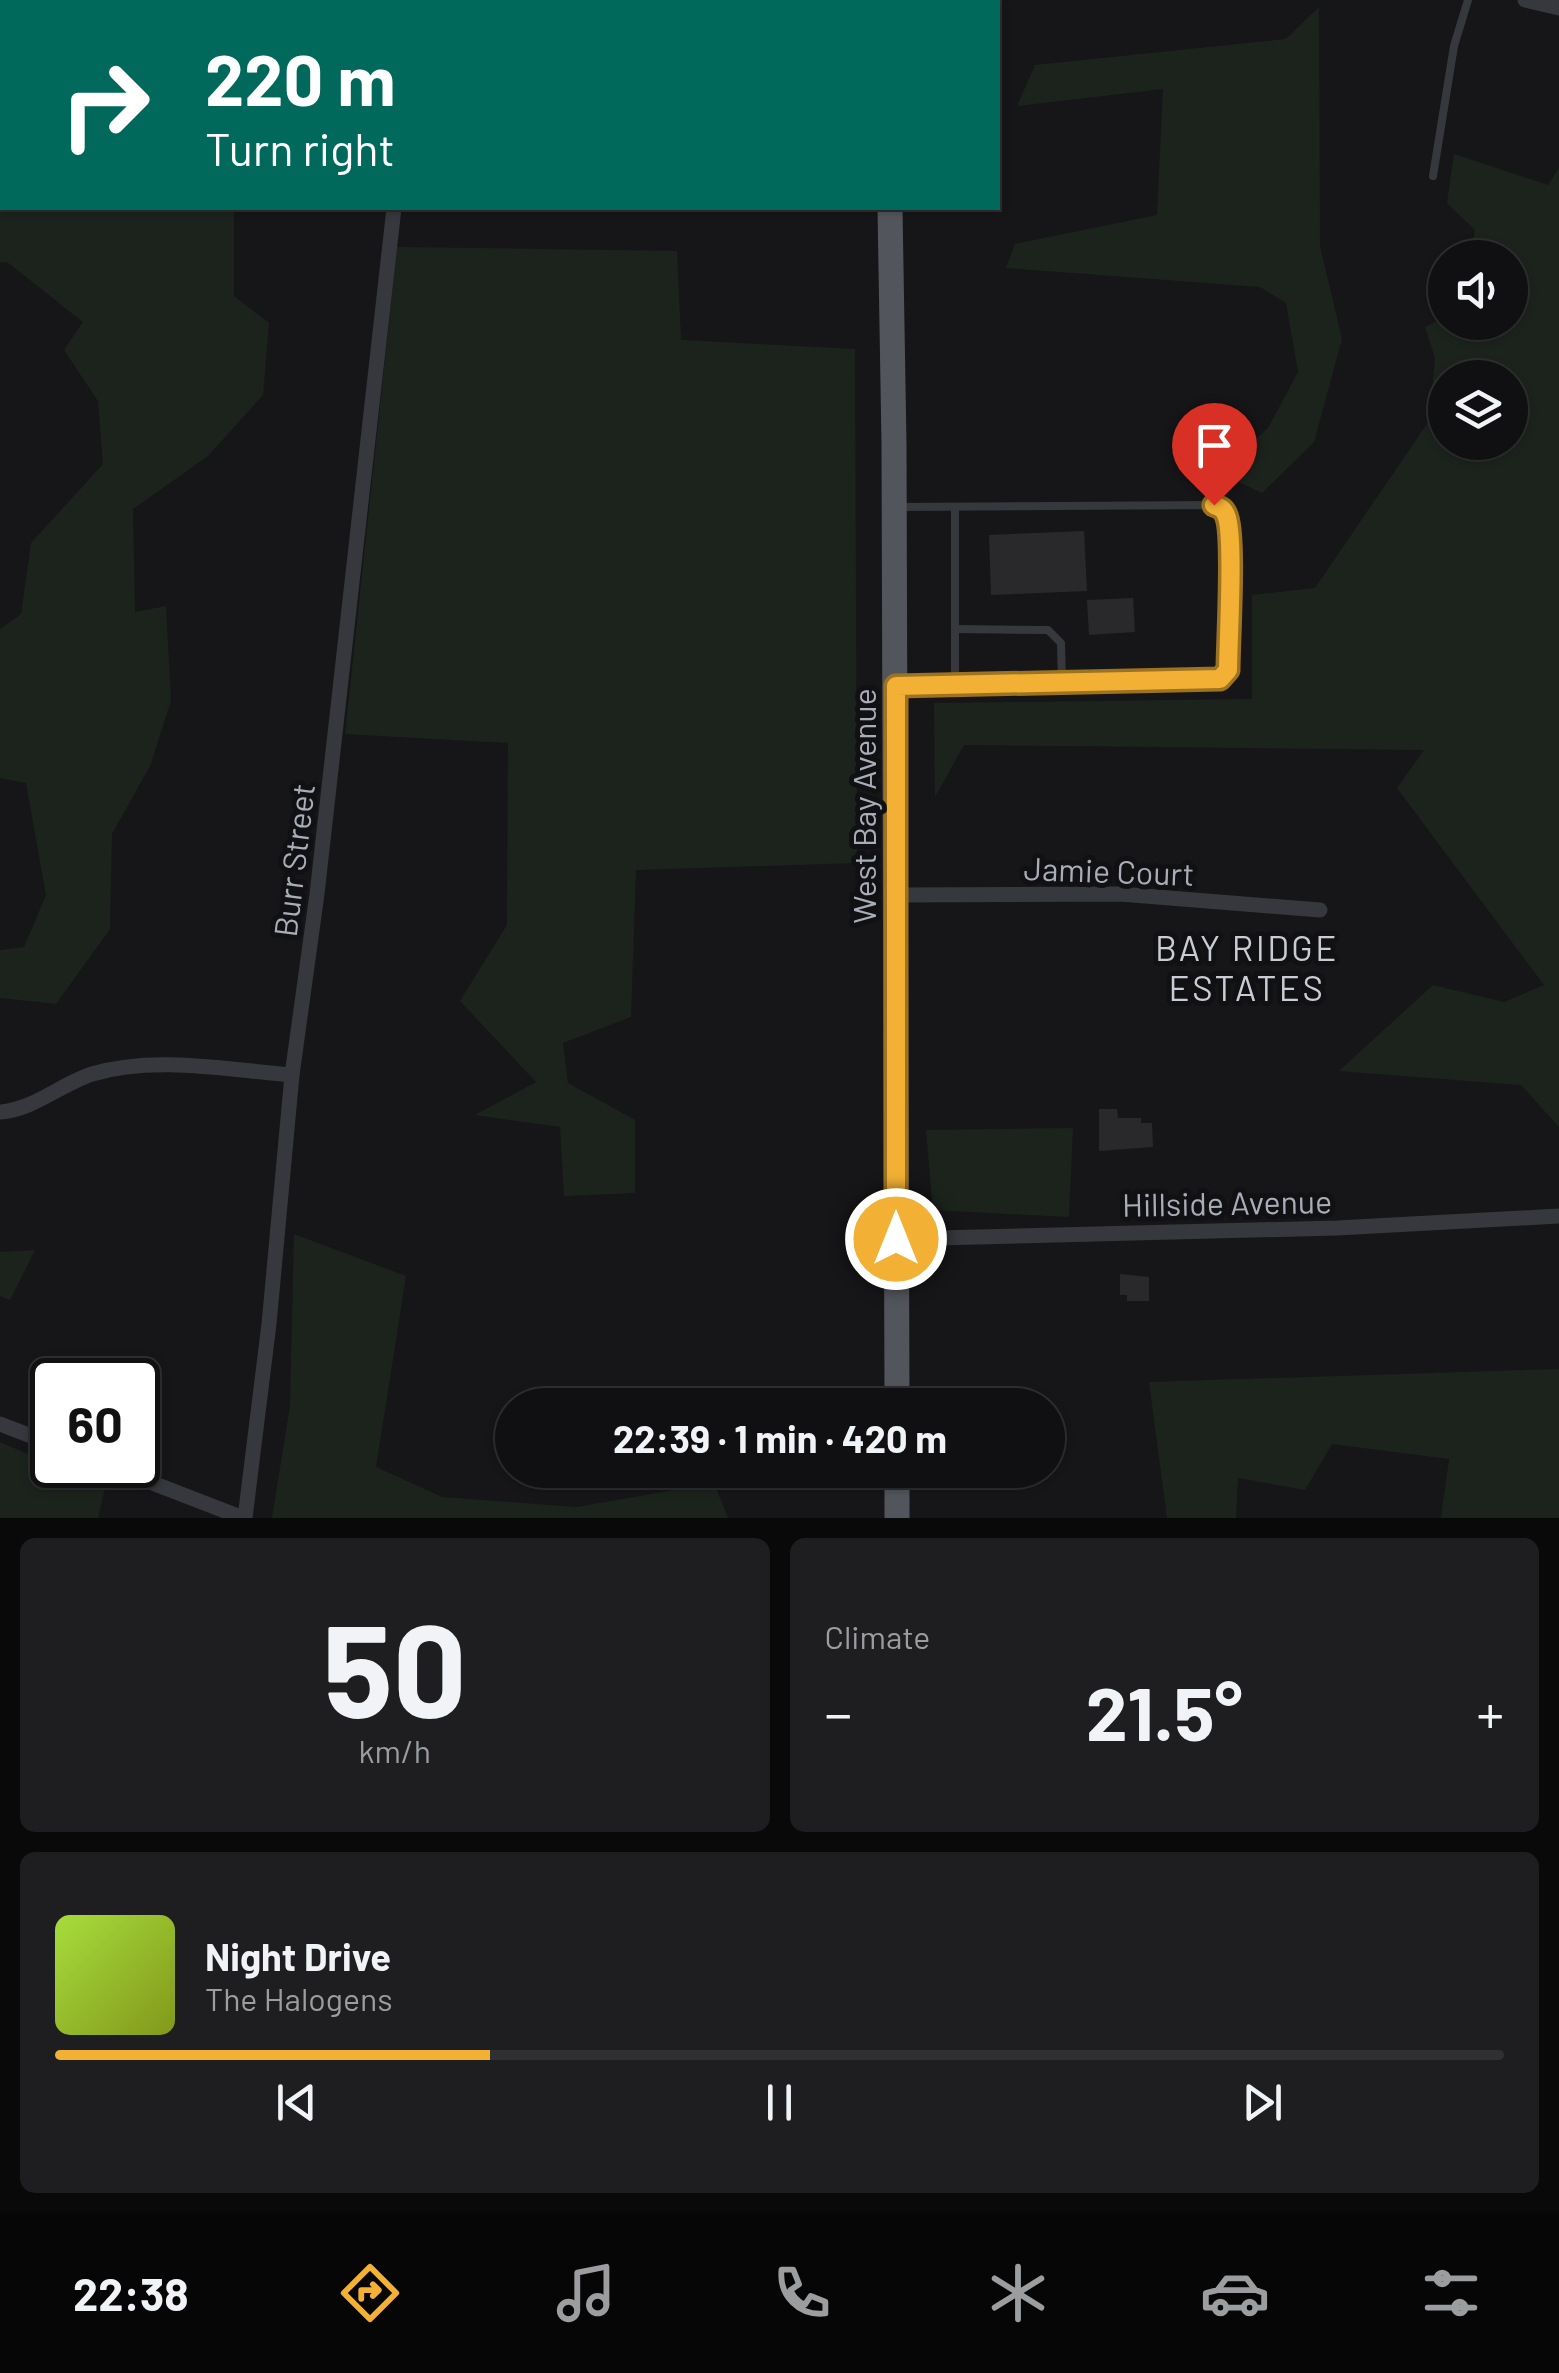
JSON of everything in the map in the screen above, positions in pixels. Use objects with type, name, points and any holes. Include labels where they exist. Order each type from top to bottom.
[{"type":"main road","name":"West Bay Avenue","points":[[890,210],[896,686],[897,1388]]},
{"type":"main road","points":[[897,1488],[897,1518]]},
{"type":"street","points":[[1525,0],[1559,8]]},
{"type":"street","name":"Burr Street","points":[[244,1518],[270,1324],[292,1075],[317,894],[394,210]]},
{"type":"street","name":"Jamie Court","points":[[896,894],[1120,894],[1320,910]]},
{"type":"street","points":[[0,1112],[14,1112],[90,1075],[127,1067],[167,1065],[292,1075]]},
{"type":"street","name":"Hillside Avenue","points":[[896,1239],[1336,1228],[1559,1216]]},
{"type":"street","points":[[0,1424],[30,1436]]},
{"type":"street","points":[[160,1486],[244,1518]]},
{"type":"lane","points":[[1434,176],[1454,46],[1468,0]]},
{"type":"lane","points":[[894,508],[1214,505],[1226,514],[1229,558],[1228,670],[1214,681],[896,686]]},
{"type":"lane","points":[[954,507],[955,684]]},
{"type":"lane","points":[[955,629],[1048,630],[1061,643],[1062,683]]},
{"type":"shaded area","points":[[1319,7],[1320,246],[1342,339],[1314,442],[1262,493],[1218,472],[1268,428],[1298,372],[1286,303],[1260,287],[1006,268],[1015,244],[1157,215],[1163,89],[1017,106],[1035,65],[1286,39]]},
{"type":"shaded area","points":[[1454,154],[1548,185],[1559,168],[1559,1127],[1521,1085],[1339,1071],[1433,985],[1504,1002],[1544,985],[1397,788],[1424,750],[964,745],[935,797],[934,703],[1252,699],[1252,595],[1315,588],[1428,422],[1428,460],[1528,460],[1528,360],[1435,360],[1429,340],[1528,340],[1528,240],[1473,240],[1475,230],[1447,203]]},
{"type":"shaded area","points":[[0,210],[234,210],[234,296],[269,323],[263,395],[208,456],[133,509],[135,612],[166,606],[171,701],[150,766],[112,834],[110,929],[56,1004],[0,998],[0,950],[24,947],[46,895],[26,783],[0,778],[0,629],[21,614],[31,543],[103,464],[98,401],[64,350],[83,322],[7,262],[0,263]]},
{"type":"shaded area","points":[[397,247],[677,251],[681,340],[855,349],[857,863],[636,870],[631,1017],[563,1043],[568,1083],[635,1120],[635,1193],[564,1196],[560,1127],[475,1115],[536,1082],[460,1001],[507,925],[508,743],[345,734]]},
{"type":"shaded area","points":[[1073,1128],[1069,1217],[933,1210],[926,1130]]},
{"type":"shaded area","points":[[294,1234],[406,1276],[376,1467],[442,1497],[577,1507],[685,1488],[716,1488],[728,1518],[272,1518],[290,1406]]},
{"type":"shaded area","points":[[35,1250],[10,1300],[0,1296],[0,1252]]},
{"type":"shaded area","points":[[1559,1369],[1559,1518],[1441,1518],[1449,1459],[1332,1444],[1305,1490],[1238,1478],[1236,1518],[1167,1518],[1149,1382]]},
{"type":"shaded area","points":[[0,1442],[30,1455],[30,1488],[105,1488],[98,1518],[0,1518]]},
{"type":"building","points":[[1084,531],[1087,591],[991,595],[989,535]]},
{"type":"building","points":[[1133,598],[1135,632],[1089,635],[1087,600]]},
{"type":"building","points":[[1099,1109],[1117,1109],[1118,1118],[1141,1118],[1141,1123],[1152,1123],[1153,1147],[1099,1151]]},
{"type":"building","points":[[1120,1274],[1149,1277],[1149,1301],[1127,1301],[1127,1295],[1120,1295]]},
{"type":"district","name":"BAY RIDGE ESTATES","points":[[1247,967]]},
{"type":"route","points":[[896,1239],[896,686],[1220,679],[1228,670],[1228,519],[1214,505]]}]
